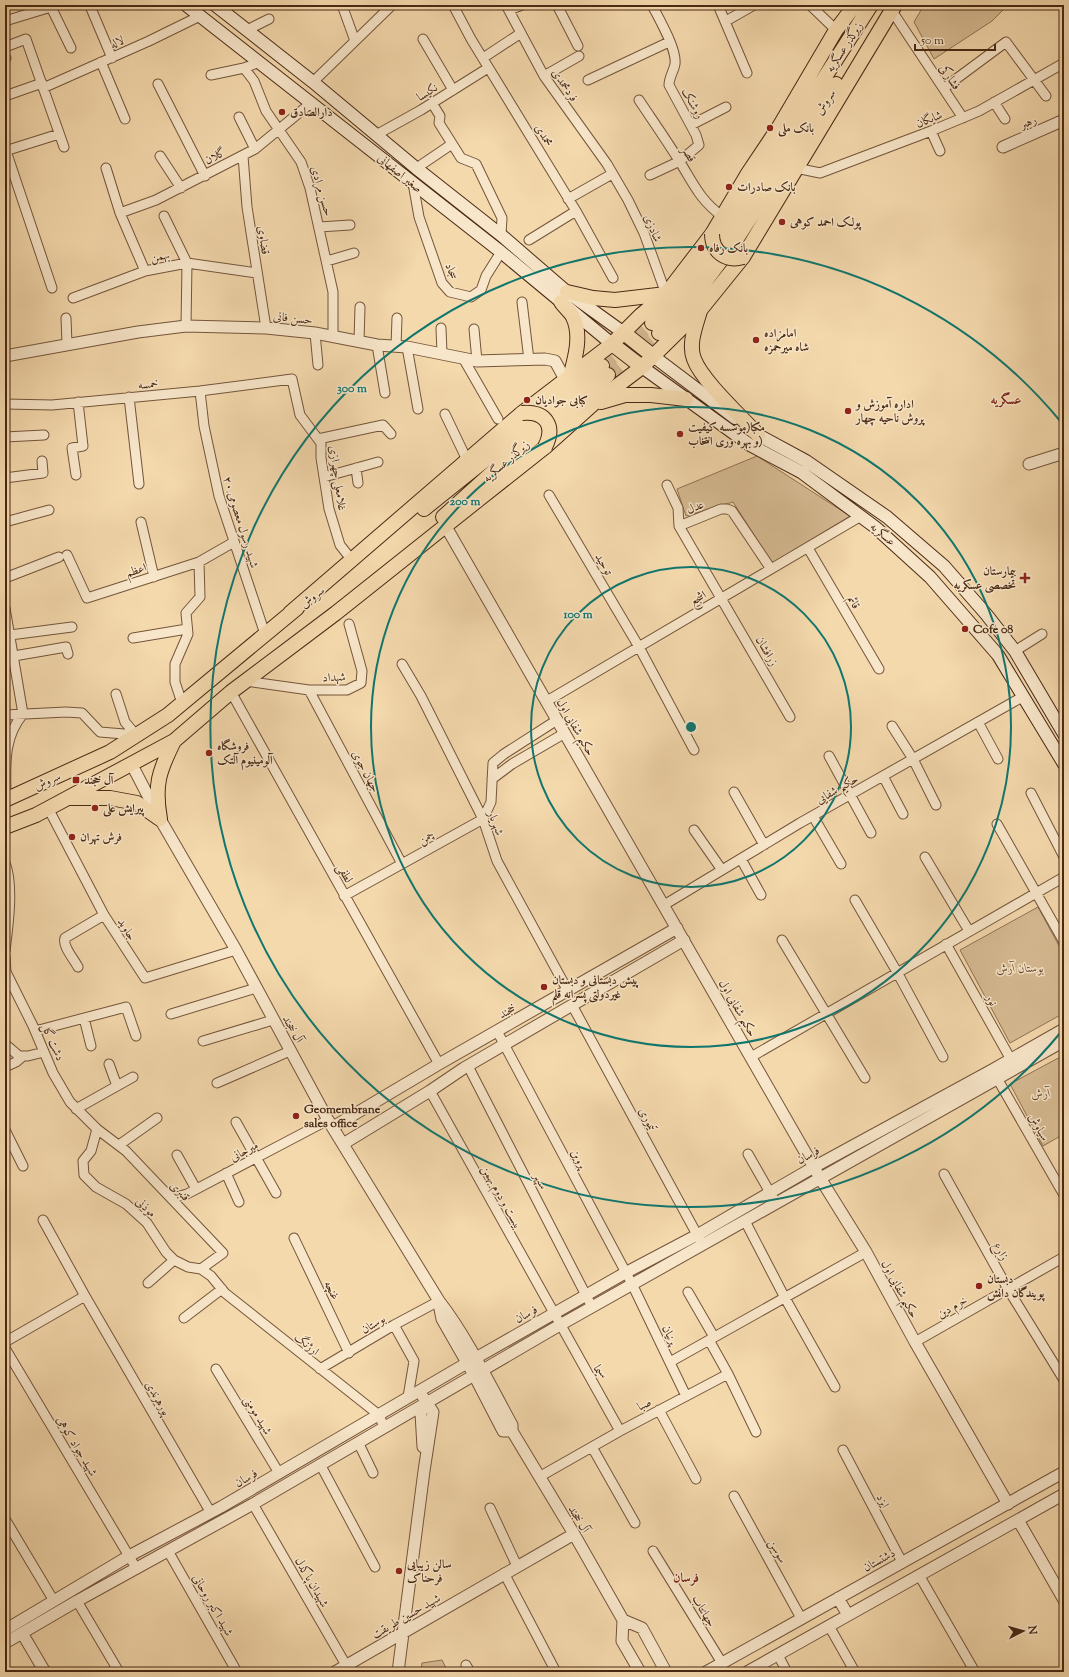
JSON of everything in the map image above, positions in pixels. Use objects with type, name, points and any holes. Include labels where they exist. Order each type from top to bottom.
[{"type":"main road","name":"صغیر اصفهانی","points":[[186,5],[501,252],[564,297],[624,333]]},
{"type":"main road","name":"صغیر اصفهانی","points":[[215,5],[313,82],[376,135],[501,235],[612,344]]},
{"type":"main road","points":[[290,613],[522,413],[612,344],[641,315],[666,294],[712,234],[836,30],[855,5]]},
{"type":"main road","name":"زیرگذر عسگریه","points":[[655,328],[723,236],[871,5]]},
{"type":"main road","points":[[336,613],[545,447],[593,404],[642,367],[701,309],[743,256],[892,7]]},
{"type":"main road","name":"سروش","points":[[655,328],[695,295],[734,243],[892,7]]},
{"type":"main road","points":[[300,94],[313,82]]},
{"type":"main road","points":[[712,234],[712,241],[718,253],[730,259],[743,256]]},
{"type":"main road","points":[[568,379],[578,346],[573,317],[564,297],[615,300],[666,294]]},
{"type":"main road","points":[[701,309],[692,348],[694,359],[705,378],[758,435]]},
{"type":"main road","points":[[624,333],[653,356]]},
{"type":"main road","points":[[612,344],[642,367]]},
{"type":"main road","name":"عسگریه","points":[[653,356],[758,435],[806,461],[887,517],[944,566],[986,614],[1015,651],[1064,734]]},
{"type":"main road","name":"عسگریه","points":[[642,367],[750,445],[801,472],[875,527],[930,577],[998,655],[1064,764]]},
{"type":"main road","name":"زیرگذر عسگریه","points":[[336,613],[605,371]]},
{"type":"main road","name":"سروش","points":[[6,800],[110,752],[168,715],[290,613],[488,459],[605,371]]},
{"type":"main road","points":[[593,404],[625,395],[651,395],[686,399]]},
{"type":"main road","points":[[522,413],[533,412],[543,416],[549,426],[550,437],[545,447]]},
{"type":"main road","name":"سروش","points":[[5,827],[68,798],[174,742],[231,692],[336,613]]},
{"type":"main road","points":[[160,819],[157,802],[158,785],[162,764],[174,742]]},
{"type":"main road","points":[[120,746],[132,765]]},
{"type":"main road","points":[[68,798],[110,798],[137,803],[160,819]]},
{"type":"street","points":[[342,5],[355,41]]},
{"type":"street","name":"محمدی","points":[[453,5],[488,68],[536,143],[576,211],[613,278]]},
{"type":"street","points":[[508,8],[522,5]]},
{"type":"street","points":[[557,5],[578,46]]},
{"type":"street","name":"روشنک","points":[[652,5],[673,50],[675,63],[669,78],[669,85],[691,125],[699,144],[680,161]]},
{"type":"street","points":[[718,5],[747,73]]},
{"type":"street","points":[[726,21],[754,5]]},
{"type":"street","points":[[810,5],[836,30]]},
{"type":"street","points":[[90,6],[112,58]]},
{"type":"street","points":[[313,82],[389,6]]},
{"type":"street","points":[[5,21],[50,7],[70,48]]},
{"type":"street","name":"فشارکی","points":[[892,7],[963,118]]},
{"type":"street","name":"فردمحمدی","points":[[508,8],[544,76],[612,174]]},
{"type":"street","name":"لاله","points":[[42,86],[112,58],[200,16]]},
{"type":"street","points":[[247,30],[269,19]]},
{"type":"street","points":[[483,58],[521,32]]},
{"type":"street","points":[[422,38],[453,90]]},
{"type":"street","points":[[5,47],[26,39],[64,148]]},
{"type":"street","points":[[588,80],[669,42]]},
{"type":"street","points":[[944,88],[1006,42],[1046,96]]},
{"type":"street","points":[[544,76],[579,56]]},
{"type":"street","points":[[101,62],[125,119]]},
{"type":"street","points":[[212,75],[244,68],[260,62]]},
{"type":"street","name":"شایگان","points":[[796,168],[820,173],[931,132],[994,102],[1064,63]]},
{"type":"street","name":"حسن مرادی","points":[[244,68],[254,81],[266,110],[301,162],[310,188],[320,227],[333,292],[334,336]]},
{"type":"street","name":"نکیسا","points":[[376,135],[432,103],[488,68]]},
{"type":"street","points":[[158,84],[204,176]]},
{"type":"street","points":[[5,96],[42,86]]},
{"type":"street","name":"قصر","points":[[639,100],[680,161],[700,197],[723,217]]},
{"type":"street","points":[[994,102],[1004,119]]},
{"type":"street","name":"گلان","points":[[120,213],[156,200],[243,156],[280,130],[311,103]]},
{"type":"street","points":[[432,103],[440,116],[439,123],[462,158],[476,164],[502,218],[501,235]]},
{"type":"street","points":[[691,125],[726,107]]},
{"type":"street","points":[[238,117],[255,149]]},
{"type":"street","name":"رهبر","points":[[1003,147],[1064,120]]},
{"type":"street","points":[[931,132],[940,151]]},
{"type":"street","points":[[52,288],[5,151],[59,134]]},
{"type":"street","points":[[421,165],[452,144]]},
{"type":"street","points":[[160,156],[181,188]]},
{"type":"street","name":"قضاوی","points":[[243,156],[256,273],[266,328]]},
{"type":"street","points":[[650,175],[680,161]]},
{"type":"street","points":[[106,168],[120,213],[146,270]]},
{"type":"street","points":[[568,199],[612,174]]},
{"type":"street","name":"شادزی","points":[[612,174],[628,200],[644,233],[666,294]]},
{"type":"street","name":"سجاد","points":[[414,184],[419,217],[442,283],[450,292],[472,297],[481,290],[486,276],[501,252]]},
{"type":"street","points":[[529,240],[576,211]]},
{"type":"street","points":[[164,216],[187,263],[186,326]]},
{"type":"street","points":[[320,227],[350,225]]},
{"type":"street","points":[[327,261],[354,253]]},
{"type":"street","name":"بهمن","points":[[73,298],[146,270],[187,263],[256,273]]},
{"type":"street","points":[[522,302],[529,360]]},
{"type":"street","points":[[359,341],[360,307]]},
{"type":"street","points":[[66,318],[67,344]]},
{"type":"street","points":[[397,318],[401,346],[418,409]]},
{"type":"street","name":"حسن فانی","points":[[5,356],[138,332],[180,328],[186,326],[266,328],[315,333],[377,345],[401,346],[477,361],[545,359],[555,361],[568,379]]},
{"type":"street","points":[[441,328],[442,354]]},
{"type":"street","points":[[474,329],[477,361]]},
{"type":"street","points":[[315,333],[318,365]]},
{"type":"street","points":[[377,345],[385,393]]},
{"type":"street","points":[[463,358],[498,420]]},
{"type":"street","name":"خمسه","points":[[5,404],[52,405],[200,391],[292,379]]},
{"type":"street","name":"غلامعلی چهرازی","points":[[292,379],[300,415],[321,443],[321,458],[329,509],[340,545],[351,559]]},
{"type":"street","name":"۲۰_شهید رسول معصومی","points":[[200,391],[204,426],[219,496],[265,634]]},
{"type":"street","points":[[129,397],[139,484]]},
{"type":"street","points":[[76,475],[72,448],[83,446],[78,402]]},
{"type":"street","points":[[445,414],[467,460]]},
{"type":"street","points":[[318,439],[383,425],[391,434]]},
{"type":"street","points":[[5,437],[44,436]]},
{"type":"street","points":[[1029,464],[1064,453]]},
{"type":"street","points":[[5,478],[43,473],[42,462]]},
{"type":"street","points":[[324,477],[378,462]]},
{"type":"street","points":[[356,468],[358,483]]},
{"type":"street","points":[[667,485],[678,508],[679,526]]},
{"type":"street","name":"توحید","points":[[549,495],[639,646],[694,750]]},
{"type":"street","name":"عدل","points":[[722,598],[679,526],[721,509],[727,509],[732,512],[771,569]]},
{"type":"street","points":[[5,522],[49,510]]},
{"type":"street","name":"اشجع","points":[[547,701],[861,516]]},
{"type":"street","points":[[141,522],[154,577]]},
{"type":"street","name":"حکیم شفایی اول","points":[[446,525],[820,1178],[866,1252],[915,1342],[1008,1504]]},
{"type":"street","name":"اعظم","points":[[5,578],[63,556],[87,598],[199,562],[234,542]]},
{"type":"street","name":"قائم","points":[[808,548],[879,669]]},
{"type":"street","points":[[182,703],[175,682],[175,664],[188,634],[186,613],[200,597],[199,562]]},
{"type":"street","name":"زرافشان","points":[[722,598],[790,717]]},
{"type":"street","points":[[5,608],[9,640],[14,656],[23,714],[12,728],[6,756],[6,800]]},
{"type":"street","name":"شهداد","points":[[245,682],[309,690],[347,690],[361,683],[362,671],[350,624]]},
{"type":"street","points":[[9,640],[72,627]]},
{"type":"street","points":[[132,638],[187,629]]},
{"type":"street","points":[[1015,651],[1042,634]]},
{"type":"street","points":[[14,656],[66,647],[68,654]]},
{"type":"street","name":"شهریار","points":[[402,664],[421,696],[482,819],[497,862],[568,991]]},
{"type":"street","name":"جهان جوی","points":[[309,690],[402,864]]},
{"type":"street","name":"لطفی","points":[[231,692],[439,1064]]},
{"type":"street","points":[[116,694],[125,722],[136,735]]},
{"type":"street","name":"حکیم شفایی","points":[[664,905],[813,816],[1024,696]]},
{"type":"street","points":[[5,715],[66,712],[82,713],[100,732],[136,735]]},
{"type":"street","points":[[482,819],[491,802],[493,763],[504,754],[557,720]]},
{"type":"street","points":[[978,722],[998,760]]},
{"type":"street","points":[[892,726],[913,759],[936,805]]},
{"type":"street","points":[[492,779],[512,764],[565,733]]},
{"type":"street","points":[[829,756],[871,833]]},
{"type":"street","name":"آل خجند","points":[[132,765],[160,819],[236,950],[331,1124],[438,1302],[449,1314],[471,1361],[512,1425],[512,1432],[574,1534],[623,1620]]},
{"type":"street","points":[[883,776],[903,814]]},
{"type":"street","points":[[734,792],[764,845]]},
{"type":"street","points":[[1031,793],[1064,857]]},
{"type":"street","name":"جاوید","points":[[48,808],[104,916],[145,978],[236,950]]},
{"type":"street","points":[[813,816],[840,864]]},
{"type":"street","name":"چمن","points":[[344,896],[482,819]]},
{"type":"street","points":[[997,824],[1037,892],[1064,942]]},
{"type":"street","points":[[694,830],[722,870]]},
{"type":"street","points":[[925,857],[969,931]]},
{"type":"street","points":[[741,859],[761,895]]},
{"type":"street","points":[[5,863],[9,891],[9,918],[5,951]]},
{"type":"street","points":[[751,1057],[1064,877]]},
{"type":"street","points":[[855,900],[897,972],[943,1057]]},
{"type":"street","points":[[78,967],[65,945],[65,938],[104,916]]},
{"type":"street","name":"خجند","points":[[331,1124],[350,1117],[439,1064],[677,928]]},
{"type":"street","points":[[660,937],[665,935],[670,938],[672,944],[669,948]]},
{"type":"street","points":[[343,1144],[468,1066],[684,940]]},
{"type":"street","points":[[782,940],[865,1078]]},
{"type":"street","name":"نور","points":[[946,944],[1013,1064]]},
{"type":"street","name":"دشت گل","points":[[5,956],[6,972],[64,1090],[76,1109],[97,1129]]},
{"type":"street","points":[[171,1014],[256,988]]},
{"type":"street","name":"تیموری","points":[[572,1005],[700,1240]]},
{"type":"street","points":[[35,1031],[126,1006],[136,1036]]},
{"type":"street","points":[[84,1018],[92,1046]]},
{"type":"street","points":[[203,1041],[273,1020]]},
{"type":"street","name":"فرسان","points":[[1013,1064],[1064,1029]]},
{"type":"street","name":"پروین","points":[[497,1031],[632,1284]]},
{"type":"street","name":"فرسان","points":[[5,1630],[129,1556],[211,1513],[408,1397],[625,1273],[745,1220],[820,1178],[995,1074],[1013,1064],[1064,1041]]},
{"type":"street","points":[[5,1044],[19,1056],[28,1056],[44,1052]]},
{"type":"street","points":[[216,1083],[290,1051]]},
{"type":"street","points":[[5,1067],[16,1062],[23,1056]]},
{"type":"street","points":[[110,1064],[117,1086]]},
{"type":"street","name":"سپهر","points":[[468,1066],[592,1307]]},
{"type":"street","name":"فرسان","points":[[5,1642],[253,1504],[426,1402],[632,1284],[770,1193],[814,1167],[995,1074]]},
{"type":"street","name":"سیاوش","points":[[995,1074],[1064,1195]]},
{"type":"street","points":[[76,1109],[133,1077]]},
{"type":"street","name":"بیست و دوم بهمن","points":[[430,1091],[560,1325]]},
{"type":"street","points":[[350,1117],[346,1121],[347,1130],[352,1134],[360,1133]]},
{"type":"street","points":[[119,1145],[157,1118]]},
{"type":"street","points":[[236,1122],[276,1193]]},
{"type":"street","name":"میرجانی","points":[[168,1195],[176,1197],[196,1189],[256,1158],[331,1124]]},
{"type":"street","name":"قنبری","points":[[97,1129],[126,1151],[223,1253],[201,1269]]},
{"type":"street","name":"موذنی","points":[[97,1129],[91,1151],[83,1162],[84,1175],[96,1187],[126,1204],[147,1223],[166,1252],[174,1260],[188,1267],[201,1269],[211,1276],[222,1289]]},
{"type":"street","points":[[5,1130],[23,1166]]},
{"type":"street","points":[[748,1154],[776,1203]]},
{"type":"street","points":[[177,1155],[196,1189]]},
{"type":"street","points":[[226,1174],[239,1202]]},
{"type":"street","name":"زارع","points":[[944,1174],[1008,1289],[1064,1380]]},
{"type":"street","name":"پورهرندی","points":[[43,1220],[85,1296],[211,1513]]},
{"type":"street","points":[[745,1220],[785,1298],[835,1387]]},
{"type":"street","name":"غنچه","points":[[294,1238],[349,1353]]},
{"type":"street","points":[[670,1362],[866,1252]]},
{"type":"street","name":"خرم دین","points":[[915,1342],[1064,1257]]},
{"type":"street","points":[[148,1283],[174,1260]]},
{"type":"street","name":"پرنیان","points":[[632,1284],[686,1396]]},
{"type":"street","points":[[184,1318],[222,1289]]},
{"type":"street","name":"ارژنگ","points":[[222,1289],[379,1415]]},
{"type":"street","points":[[688,1292],[756,1432]]},
{"type":"street","points":[[5,1342],[85,1296]]},
{"type":"street","name":"بوستان","points":[[320,1369],[394,1325],[438,1302]]},
{"type":"street","points":[[394,1325],[414,1361],[408,1397]]},
{"type":"street","name":"سیما","points":[[560,1325],[620,1431]]},
{"type":"street","name":"شهید جواد کوهی","points":[[5,1348],[136,1568]]},
{"type":"street","name":"شهید مومنی","points":[[216,1369],[279,1473]]},
{"type":"street","name":"صبا","points":[[539,1477],[620,1431],[728,1374]]},
{"type":"street","points":[[398,1672],[433,1412],[420,1391]]},
{"type":"street","points":[[659,1410],[696,1479]]},
{"type":"street","points":[[379,1415],[384,1427]]},
{"type":"street","points":[[358,1442],[373,1474]]},
{"type":"street","points":[[592,1447],[635,1523]]},
{"type":"street","name":"ایزد","points":[[843,1450],[902,1562]]},
{"type":"street","points":[[320,1464],[374,1567]]},
{"type":"street","name":"دشتستان","points":[[706,1672],[1064,1472]]},
{"type":"street","points":[[747,1672],[1064,1494]]},
{"type":"street","name":"سوسن","points":[[734,1496],[801,1618]]},
{"type":"street","name":"شهیدان پاکدل","points":[[253,1504],[348,1669]]},
{"type":"street","points":[[490,1508],[517,1566]]},
{"type":"street","points":[[5,1519],[54,1601]]},
{"type":"street","points":[[1018,1520],[1064,1600]]},
{"type":"street","name":"شهید حسین طریقت","points":[[335,1672],[348,1669],[403,1632],[574,1534]]},
{"type":"street","name":"شهید اکبر روحانی","points":[[168,1551],[237,1672]]},
{"type":"street","name":"جهانتاب","points":[[653,1551],[722,1663]]},
{"type":"street","points":[[504,1573],[556,1672]]},
{"type":"street","points":[[919,1575],[975,1672]]},
{"type":"street","points":[[838,1598],[848,1615]]},
{"type":"street","points":[[77,1601],[119,1672]]},
{"type":"street","points":[[640,1672],[622,1641],[623,1620],[642,1628],[666,1672]]},
{"type":"street","points":[[828,1626],[855,1672]]},
{"type":"street","points":[[22,1633],[45,1672]]},
{"type":"street","points":[[778,1655],[787,1672]]},
{"type":"green space","points":[[924,5],[1008,5],[992,21],[934,59],[914,22]]},
{"type":"green space","points":[[757,456],[850,516],[772,563],[733,502],[686,516],[677,489]]},
{"type":"green space","name":"بوستان آرش","points":[[1038,907],[1064,955],[1064,1013],[1010,1043],[960,950]]},
{"type":"green space","name":"آرش","points":[[1064,1055],[1064,1134],[1043,1146],[1010,1084]]},
{"type":"green space","points":[[442,1660],[448,1672],[421,1672],[422,1663]]},
{"type":"tunnel","points":[[602,366],[652,323]]},
{"type":"tunnel","points":[[608,375],[659,333]]},
{"type":"place","name":"دارالصادق","points":[[282,112]]},
{"type":"place","name":"بانک ملی","points":[[770,128]]},
{"type":"place","name":"بانک صادرات","points":[[729,187]]},
{"type":"place","name":"پولک احمد کوهی","points":[[782,222]]},
{"type":"place","name":"بانک رفاه","points":[[701,248]]},
{"type":"place","name":"امامزاده شاه میرحمزه","points":[[756,340]]},
{"type":"place","name":"کبابی جوادیان","points":[[527,400]]},
{"type":"place","name":"اداره آموزش و پروش ناحیه چهار","points":[[848,411]]},
{"type":"place","name":"مکبا(موسسه کیفیت و بهره وری انتخاب)","points":[[680,434]]},
{"type":"place","name":"بیمارستان تخصصی عسکریه","points":[[1025,578]]},
{"type":"place","name":"Cofe 08","points":[[965,629]]},
{"type":"place","name":"فروشگاه آلومینیوم آلتک","points":[[209,753]]},
{"type":"place","name":"آل خجند","points":[[76,780]]},
{"type":"place","name":"پیرایش علی","points":[[95,808]]},
{"type":"place","name":"فرش تهران","points":[[72,837]]},
{"type":"place","name":"پیش دبستانی و دبستان غیردولتی پسرانه قلم","points":[[544,987]]},
{"type":"place","name":"Geomembrane sales office","points":[[296,1116]]},
{"type":"place","name":"دبستان پویندگان دانش","points":[[979,1286]]},
{"type":"place","name":"سالن زیبایی فرحناک","points":[[399,1571]]},
{"type":"district","name":"عسگریه","points":[[1006,399]]},
{"type":"district","name":"فرسان","points":[[686,1577]]}]
